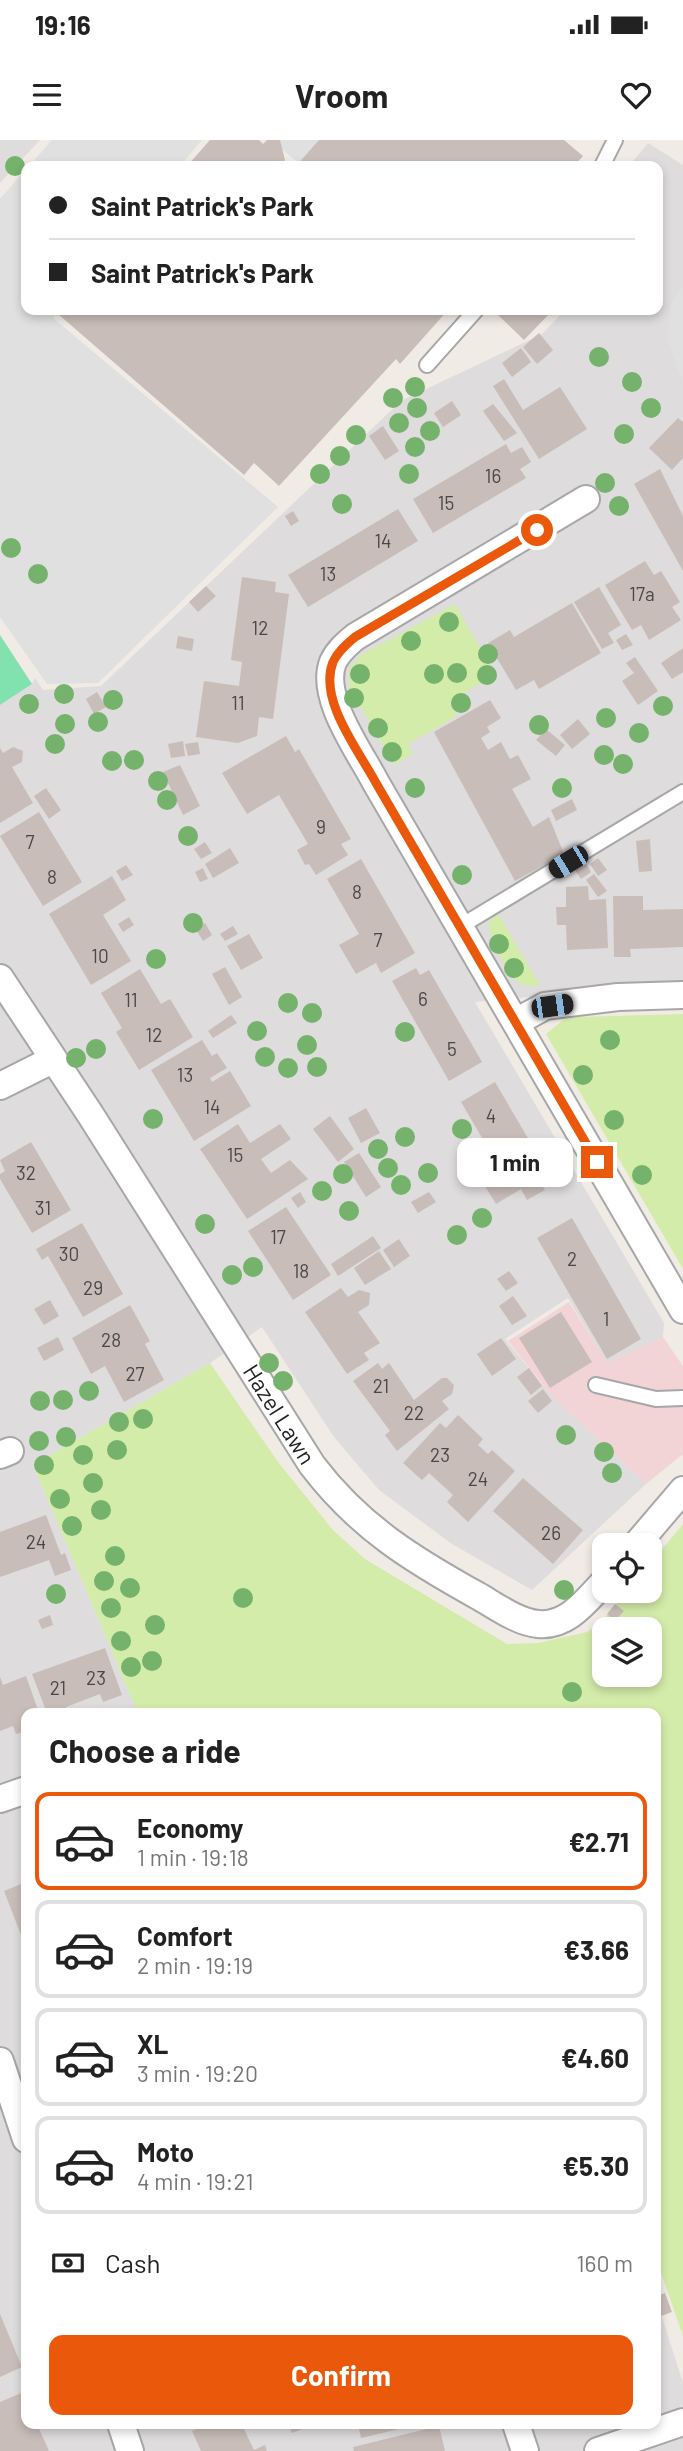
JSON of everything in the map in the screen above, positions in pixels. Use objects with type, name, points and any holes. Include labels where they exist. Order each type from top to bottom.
[{"type":"street","points":[[586,499],[355,637],[334,661],[329,683],[344,722],[683,1310]]},
{"type":"street","name":"Hazel Lawn","points":[[0,978],[90,1114],[312,1465],[350,1511],[394,1546],[434,1572],[512,1615],[538,1624],[555,1622],[574,1613],[592,1594]]},
{"type":"street","points":[[516,1022],[545,1006],[618,997],[683,995]]},
{"type":"street","points":[[0,1086],[52,1060]]},
{"type":"street","points":[[646,1533],[683,1490]]},
{"type":"street","points":[[0,1799],[21,1792]]},
{"type":"street","points":[[0,2061],[21,2124]]},
{"type":"street","points":[[598,2451],[683,2423]]},
{"type":"street","points":[[123,2429],[130,2451]]},
{"type":"street","points":[[518,2429],[525,2451]]},
{"type":"lane","points":[[604,161],[615,140]]},
{"type":"lane","points":[[426,365],[471,315]]},
{"type":"lane","points":[[461,926],[683,792]]},
{"type":"lane","points":[[596,1385],[656,1399],[683,1398]]},
{"type":"shaded area","points":[[0,140],[40,140],[0,183]]},
{"type":"shaded area","points":[[52,140],[202,140],[184,161],[33,161]]},
{"type":"shaded area","points":[[271,140],[340,140],[322,161],[296,161]]},
{"type":"shaded area","points":[[648,143],[683,165],[683,983],[475,1002],[664,1323],[663,1337],[607,1364],[568,1298],[505,1339],[552,1396],[646,1484],[532,1590],[452,1544],[379,1490],[334,1437],[262,1327],[210,1363],[33,1465],[136,1708],[21,1708],[21,2429],[661,2429],[661,2314],[683,2383],[683,2451],[0,2451],[0,705],[32,684],[35,678],[43,690],[101,686],[401,401],[542,334],[560,315],[663,315],[663,161],[633,161]]},
{"type":"shaded area","points":[[21,175],[21,315],[55,315],[53,318],[278,507],[98,683],[47,684],[0,617],[0,199]]},
{"type":"shaded area","points":[[683,287],[683,386],[667,337],[671,303]]},
{"type":"shaded area","points":[[569,1302],[607,1363],[663,1337],[683,1366],[683,1454],[646,1484],[552,1396],[508,1341]]},
{"type":"green space","points":[[455,604],[495,674],[450,702],[457,716],[408,744],[412,754],[394,765],[349,686],[349,669],[361,655]]},
{"type":"green space","points":[[0,635],[32,684],[0,705]]},
{"type":"green space","points":[[498,914],[540,985],[520,984],[503,962],[489,927],[489,921]]},
{"type":"green space","points":[[683,1014],[683,1269],[546,1034],[563,1020],[575,1017]]},
{"type":"green space","points":[[210,1363],[278,1462],[333,1530],[365,1559],[507,1644],[538,1643],[587,1632],[592,1628],[592,1687],[662,1687],[662,1617],[605,1617],[617,1603],[662,1603],[662,1549],[683,1524],[683,2336],[661,2272],[661,1708],[136,1708],[33,1465]]},
{"type":"building","points":[[210,140],[259,140],[263,144],[267,140],[280,140],[285,160],[284,161],[191,161]]},
{"type":"building","points":[[319,140],[564,140],[583,156],[578,161],[300,161]]},
{"type":"building","points":[[59,315],[444,315],[400,364],[396,359],[279,486],[254,463],[244,475]]},
{"type":"building","points":[[498,315],[548,315],[524,340]]},
{"type":"building","points":[[539,333],[553,350],[537,364],[523,347]]},
{"type":"building","points":[[521,348],[531,362],[512,377],[502,363]]},
{"type":"building","points":[[504,379],[523,410],[560,387],[587,429],[539,459],[493,386]]},
{"type":"building","points":[[452,401],[461,415],[443,427],[434,413]]},
{"type":"building","points":[[493,404],[517,433],[504,441],[483,411]]},
{"type":"building","points":[[678,418],[683,422],[683,458],[672,470],[649,448]]},
{"type":"building","points":[[383,426],[399,451],[385,460],[369,436]]},
{"type":"building","points":[[506,444],[511,453],[522,447],[531,462],[520,469],[526,478],[433,533],[413,499]]},
{"type":"building","points":[[660,469],[683,516],[683,571],[634,484]]},
{"type":"building","points":[[398,509],[418,541],[308,607],[288,575]]},
{"type":"building","points":[[293,511],[299,521],[291,526],[285,516]]},
{"type":"building","points":[[645,561],[654,575],[661,571],[680,602],[672,607],[681,620],[649,640],[641,625],[632,630],[605,585]]},
{"type":"building","points":[[242,577],[276,582],[275,592],[289,594],[273,719],[259,717],[257,736],[238,743],[196,737],[204,681],[239,686],[242,662],[231,660]]},
{"type":"building","points":[[206,586],[216,596],[198,612],[189,602]]},
{"type":"building","points":[[599,587],[621,625],[608,633],[614,643],[602,649],[574,602]]},
{"type":"building","points":[[572,603],[601,653],[539,689],[534,680],[516,690],[488,643],[510,630],[514,637]]},
{"type":"building","points":[[626,634],[633,645],[622,650],[616,640]]},
{"type":"building","points":[[178,636],[194,639],[192,651],[176,648]]},
{"type":"building","points":[[683,648],[683,672],[672,679],[661,663]]},
{"type":"building","points":[[635,657],[658,691],[638,705],[622,681],[634,673],[626,663]]},
{"type":"building","points":[[97,692],[106,707],[94,714],[86,699]]},
{"type":"building","points":[[490,700],[501,718],[487,727],[490,732],[481,738],[488,750],[501,742],[510,759],[518,755],[531,779],[512,789],[533,827],[549,817],[564,854],[515,881],[434,732]]},
{"type":"building","points":[[578,719],[590,734],[572,749],[560,735]]},
{"type":"building","points":[[546,729],[565,745],[556,756],[536,740]]},
{"type":"building","points":[[286,736],[295,752],[299,749],[351,839],[341,844],[348,855],[316,875],[309,864],[305,865],[297,850],[308,844],[279,795],[247,814],[222,773]]},
{"type":"building","points":[[183,741],[185,756],[171,758],[168,744]]},
{"type":"building","points":[[198,742],[200,754],[188,756],[185,744]]},
{"type":"building","points":[[13,747],[23,751],[22,762],[12,767],[33,803],[0,823],[0,748],[3,753]]},
{"type":"building","points":[[180,765],[200,806],[183,815],[163,772]]},
{"type":"building","points":[[46,788],[61,810],[49,819],[34,796]]},
{"type":"building","points":[[572,799],[577,810],[556,821],[551,810]]},
{"type":"building","points":[[39,812],[82,882],[43,906],[0,836]]},
{"type":"building","points":[[650,839],[652,871],[639,872],[636,841]]},
{"type":"building","points":[[205,842],[212,853],[201,859],[194,849]]},
{"type":"building","points":[[230,848],[239,863],[213,878],[205,864]]},
{"type":"building","points":[[598,858],[607,870],[598,876],[590,864]]},
{"type":"building","points":[[361,859],[415,953],[381,973],[376,963],[356,974],[339,945],[359,934],[327,879]]},
{"type":"building","points":[[586,864],[591,872],[581,879],[575,870]]},
{"type":"building","points":[[126,865],[133,875],[122,881],[116,871]]},
{"type":"building","points":[[203,868],[208,879],[200,882],[195,872]]},
{"type":"building","points":[[594,874],[607,891],[598,897],[586,880]]},
{"type":"building","points":[[112,876],[126,900],[103,915],[131,961],[91,985],[49,914]]},
{"type":"building","points":[[588,886],[589,900],[606,899],[608,948],[567,950],[566,925],[557,925],[556,907],[566,907],[566,887]]},
{"type":"building","points":[[613,896],[643,896],[643,910],[683,909],[683,947],[630,949],[631,957],[614,957]]},
{"type":"building","points":[[129,917],[134,925],[123,932],[118,924]]},
{"type":"building","points":[[205,923],[212,935],[203,941],[195,928]]},
{"type":"building","points":[[233,926],[238,934],[225,941],[220,934]]},
{"type":"building","points":[[249,934],[263,958],[241,970],[227,946]]},
{"type":"building","points":[[225,967],[242,997],[229,1005],[212,974]]},
{"type":"building","points":[[416,968],[420,975],[429,970],[482,1062],[449,1081],[392,981]]},
{"type":"building","points":[[140,969],[161,1004],[170,999],[193,1037],[139,1070],[116,1032],[122,1028],[101,993]]},
{"type":"building","points":[[231,1015],[237,1023],[213,1038],[208,1031]]},
{"type":"building","points":[[202,1040],[212,1056],[217,1053],[227,1068],[210,1078],[212,1082],[230,1071],[251,1106],[194,1141],[151,1070]]},
{"type":"building","points":[[495,1082],[549,1174],[539,1179],[545,1190],[527,1200],[521,1189],[496,1204],[482,1181],[501,1170],[461,1102]]},
{"type":"building","points":[[366,1108],[380,1133],[361,1143],[348,1118]]},
{"type":"building","points":[[330,1116],[354,1149],[338,1162],[313,1129]]},
{"type":"building","points":[[238,1124],[250,1143],[280,1124],[291,1139],[261,1159],[271,1173],[290,1160],[308,1179],[247,1219],[200,1149]]},
{"type":"building","points":[[31,1142],[71,1210],[32,1233],[0,1179],[0,1174],[5,1171],[0,1160]]},
{"type":"building","points":[[359,1153],[381,1187],[366,1197],[344,1162]]},
{"type":"building","points":[[300,1192],[306,1202],[298,1208],[291,1198]]},
{"type":"building","points":[[429,1192],[436,1202],[418,1213],[411,1202]]},
{"type":"building","points":[[286,1207],[331,1275],[293,1300],[248,1231]]},
{"type":"building","points":[[572,1218],[641,1339],[607,1359],[537,1238]]},
{"type":"building","points":[[82,1223],[123,1294],[83,1317],[48,1256],[42,1260],[36,1249]]},
{"type":"building","points":[[373,1236],[381,1248],[338,1276],[331,1264]]},
{"type":"building","points":[[399,1239],[410,1256],[394,1267],[383,1250]]},
{"type":"building","points":[[379,1251],[391,1269],[365,1285],[354,1268]]},
{"type":"building","points":[[509,1271],[518,1283],[506,1291],[497,1279]]},
{"type":"building","points":[[341,1288],[348,1297],[359,1290],[370,1293],[369,1305],[358,1312],[380,1343],[364,1353],[369,1360],[347,1374],[305,1312]]},
{"type":"building","points":[[513,1296],[527,1316],[512,1325],[499,1306]]},
{"type":"building","points":[[50,1300],[59,1316],[44,1325],[34,1309]]},
{"type":"building","points":[[130,1305],[150,1341],[145,1344],[164,1380],[124,1402],[105,1366],[91,1374],[72,1338]]},
{"type":"building","points":[[561,1312],[592,1362],[550,1388],[519,1338]]},
{"type":"building","points":[[58,1337],[64,1350],[44,1361],[37,1348]]},
{"type":"building","points":[[501,1338],[516,1359],[492,1376],[477,1354]]},
{"type":"building","points":[[378,1363],[382,1369],[389,1363],[414,1400],[442,1378],[447,1378],[454,1385],[452,1394],[442,1401],[449,1409],[397,1451],[385,1435],[390,1431],[353,1381]]},
{"type":"building","points":[[529,1368],[542,1386],[531,1395],[517,1377]]},
{"type":"building","points":[[543,1389],[552,1401],[538,1413],[528,1401]]},
{"type":"building","points":[[458,1415],[483,1439],[478,1445],[488,1454],[492,1450],[515,1471],[468,1522],[447,1502],[453,1495],[429,1473],[422,1480],[403,1463],[440,1423],[446,1428]]},
{"type":"building","points":[[523,1478],[583,1530],[553,1564],[493,1511]]},
{"type":"building","points":[[46,1515],[61,1555],[65,1553],[71,1570],[55,1576],[49,1560],[0,1577],[0,1532]]},
{"type":"building","points":[[615,1604],[624,1611],[619,1617],[607,1614]]},
{"type":"building","points":[[50,1615],[53,1625],[42,1629],[38,1620]]},
{"type":"building","points":[[105,1648],[122,1695],[103,1702],[100,1694],[66,1708],[45,1708],[32,1674]]},
{"type":"building","points":[[26,1676],[37,1708],[21,1708],[21,1732],[16,1734],[13,1726],[0,1731],[0,1677],[3,1685]]},
{"type":"building","points":[[21,1884],[21,1935],[4,1891]]},
{"type":"building","points":[[665,2293],[672,2312],[661,2316],[661,2294]]},
{"type":"building","points":[[0,2314],[21,2367],[0,2377]]},
{"type":"building","points":[[21,2393],[21,2429],[39,2429],[49,2451],[0,2451],[0,2402]]},
{"type":"building","points":[[244,2429],[254,2450],[265,2445],[267,2451],[201,2451],[192,2431]]},
{"type":"building","points":[[359,2429],[399,2429],[361,2438]]},
{"type":"building","points":[[427,2429],[440,2429],[445,2451],[354,2451],[353,2447]]},
{"type":"route","points":[[537,530],[355,637],[334,661],[329,683],[344,722],[376,783],[597,1162]]}]
